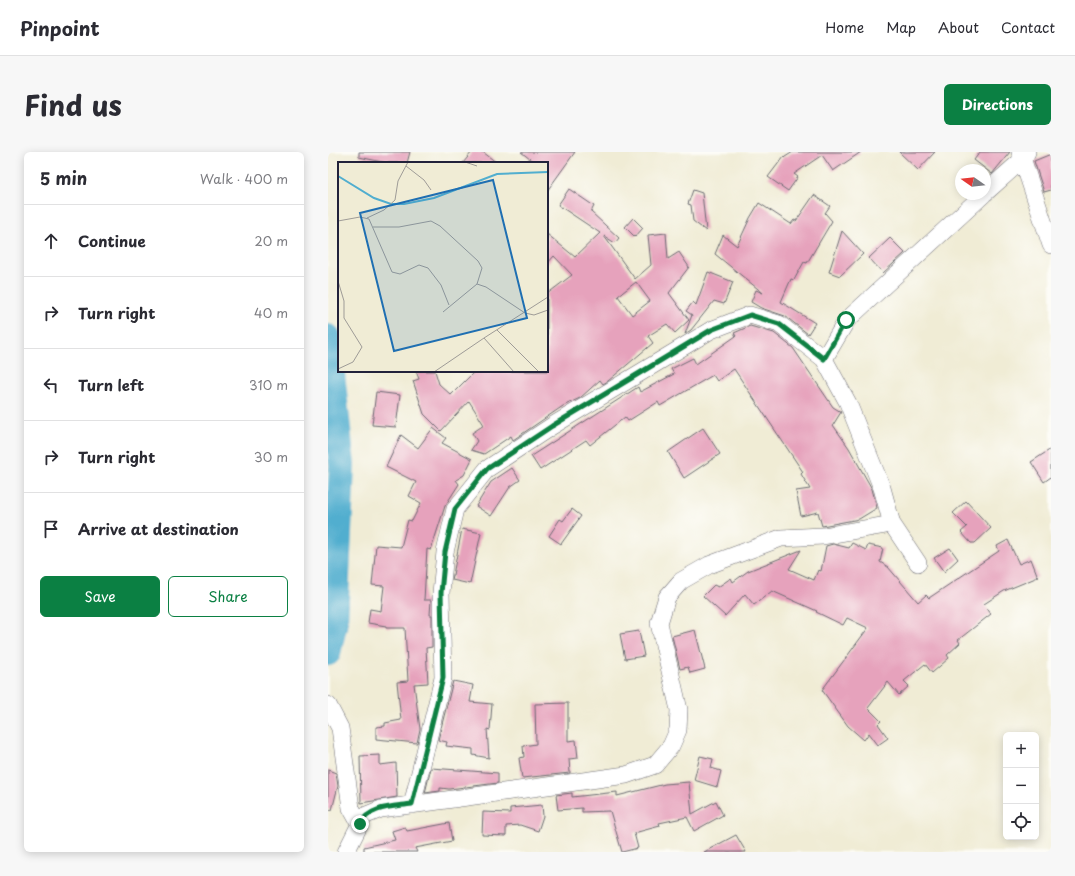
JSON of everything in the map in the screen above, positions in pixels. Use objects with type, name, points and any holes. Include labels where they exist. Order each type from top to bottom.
[{"type":"street","points":[[991,186],[1023,154],[1051,245]]},
{"type":"street","points":[[824,359],[846,320],[976,200]]},
{"type":"street","points":[[412,804],[443,678],[441,593],[445,552],[455,509],[487,469],[552,426],[711,330],[750,315],[779,324],[824,359],[848,403],[882,488],[892,524],[918,563]]},
{"type":"street","points":[[346,852],[364,816],[381,809],[626,775],[655,765],[671,746],[678,730],[679,710],[659,623],[667,597],[681,581],[709,565],[781,538],[823,536],[892,524]]},
{"type":"street","points":[[328,705],[340,728],[351,808],[360,824]]},
{"type":"building","points":[[359,152],[410,152],[407,162],[382,162],[359,157]]},
{"type":"building","points":[[472,152],[483,152],[496,162],[464,162]]},
{"type":"building","points":[[521,152],[575,152],[548,190],[548,162],[534,162]]},
{"type":"building","points":[[793,152],[861,152],[833,171],[822,155],[794,174],[798,177],[788,191],[768,177],[784,156],[785,157]]},
{"type":"building","points":[[899,152],[935,152],[918,170]]},
{"type":"building","points":[[980,152],[1010,152],[992,174],[991,164],[979,164],[974,160]]},
{"type":"building","points":[[1051,154],[1051,190],[1044,192],[1034,161]]},
{"type":"building","points":[[569,189],[594,206],[591,212],[619,238],[615,243],[604,236],[635,279],[651,265],[648,235],[666,233],[668,259],[679,252],[689,267],[669,293],[689,320],[675,333],[667,324],[648,336],[653,343],[608,381],[603,384],[600,380],[580,398],[563,406],[513,440],[511,436],[484,454],[471,450],[477,441],[472,433],[484,425],[469,401],[441,431],[424,414],[413,381],[419,379],[416,372],[435,372],[439,384],[451,395],[474,372],[548,372],[548,293],[572,275],[554,256],[548,263],[548,235],[575,257],[600,233],[558,205]],"holes":[[[636,282],[650,301],[632,315],[618,296]]]},
{"type":"building","points":[[693,190],[702,193],[706,231],[693,221],[691,205],[688,204]]},
{"type":"building","points":[[814,195],[830,206],[825,213],[832,221],[807,263],[804,262],[794,280],[791,279],[781,302],[815,323],[808,334],[785,316],[761,308],[751,302],[756,290],[763,293],[715,254],[723,235],[737,246],[759,203],[791,224],[794,220],[796,221]]},
{"type":"building","points":[[633,218],[643,228],[635,237],[625,227]]},
{"type":"building","points":[[842,231],[863,254],[840,276],[829,272]]},
{"type":"building","points":[[890,238],[905,253],[883,273],[869,258]]},
{"type":"building","points":[[708,272],[733,282],[724,304],[714,301],[691,330],[685,334],[692,315],[686,311],[693,302],[696,305]]},
{"type":"building","points":[[750,326],[774,333],[793,348],[833,407],[841,412],[833,425],[849,448],[872,489],[877,508],[859,519],[822,526],[818,512],[801,516],[796,491],[810,489],[801,474],[803,472],[734,369],[717,381],[713,375],[660,406],[658,402],[628,421],[625,417],[590,445],[586,440],[540,470],[531,456],[638,387],[640,392],[674,374],[671,369],[693,358],[696,364],[736,336],[734,333]]},
{"type":"building","points":[[376,392],[400,395],[396,427],[372,425]]},
{"type":"building","points":[[433,428],[446,438],[442,443],[472,459],[464,475],[456,480],[459,484],[445,506],[431,550],[427,549],[424,600],[431,600],[430,615],[432,615],[432,647],[426,648],[428,683],[414,684],[420,729],[417,743],[376,739],[376,727],[385,726],[385,723],[401,720],[397,682],[408,681],[405,628],[386,628],[386,626],[368,623],[370,609],[381,611],[384,586],[372,585],[376,545],[401,547],[408,520],[412,521],[421,503],[409,496],[416,482],[386,467],[401,435],[418,448]]},
{"type":"building","points":[[703,428],[720,454],[684,478],[668,452]]},
{"type":"building","points":[[1051,449],[1051,477],[1044,482],[1031,462]]},
{"type":"building","points":[[512,468],[520,480],[510,487],[491,516],[476,506],[491,482]]},
{"type":"building","points":[[966,501],[991,528],[975,543],[971,543],[961,532],[967,527],[953,513]]},
{"type":"building","points":[[572,509],[581,516],[561,544],[549,536],[560,519],[563,521]]},
{"type":"building","points":[[462,529],[481,533],[470,584],[452,580]]},
{"type":"building","points":[[1008,540],[1019,564],[1031,559],[1038,577],[1004,591],[984,604],[991,614],[958,640],[960,643],[947,655],[949,658],[932,673],[925,664],[904,681],[909,686],[899,695],[888,682],[868,708],[881,721],[878,724],[888,738],[878,745],[869,733],[864,740],[848,726],[822,690],[868,628],[847,618],[843,625],[816,612],[817,611],[772,591],[754,605],[745,594],[725,616],[703,596],[714,585],[718,587],[731,578],[733,582],[748,571],[801,550],[789,569],[814,580],[818,570],[821,571],[826,546],[833,544],[849,548],[852,543],[866,550],[868,545],[883,548],[880,562],[888,567],[918,602],[926,595],[929,598],[999,551],[997,546]]},
{"type":"building","points":[[950,548],[958,559],[944,572],[934,558]]},
{"type":"building","points":[[695,630],[705,669],[690,673],[688,667],[680,669],[672,636]]},
{"type":"building","points":[[639,631],[644,656],[625,659],[620,634]]},
{"type":"building","points":[[453,681],[473,685],[470,702],[492,704],[490,730],[487,729],[489,758],[473,755],[473,749],[446,746],[447,742],[438,740]]},
{"type":"building","points":[[568,703],[568,741],[576,740],[578,758],[569,759],[570,773],[522,778],[519,758],[524,757],[523,746],[536,744],[535,704]]},
{"type":"building","points":[[380,755],[380,765],[396,763],[397,797],[361,803],[360,756]]},
{"type":"building","points":[[700,756],[713,759],[711,768],[721,771],[717,787],[694,780]]},
{"type":"building","points":[[431,768],[498,773],[498,783],[449,789],[440,788],[440,791],[425,793]]},
{"type":"building","points":[[328,770],[336,773],[338,786],[332,810],[328,809]]},
{"type":"building","points":[[689,782],[692,814],[716,801],[723,815],[694,831],[687,817],[659,823],[660,826],[634,833],[638,848],[622,852],[610,811],[582,812],[582,808],[558,810],[556,795],[572,793],[572,797],[617,792],[617,796],[665,784]]},
{"type":"building","points":[[542,805],[543,816],[538,831],[520,825],[506,826],[506,836],[482,835],[483,812],[510,813],[510,808]]},
{"type":"building","points":[[449,823],[452,841],[415,848],[417,852],[364,852],[364,847],[395,840],[392,831],[405,827],[407,831]]},
{"type":"building","points":[[736,835],[746,852],[704,852]]},
{"type":"waterway","points":[[328,337],[342,465],[335,622],[328,653]]},
{"type":"route","points":[[360,824],[364,816],[381,809],[412,804],[443,678],[441,593],[445,552],[455,509],[487,469],[552,426],[711,330],[750,315],[779,324],[824,359],[846,320]]}]
